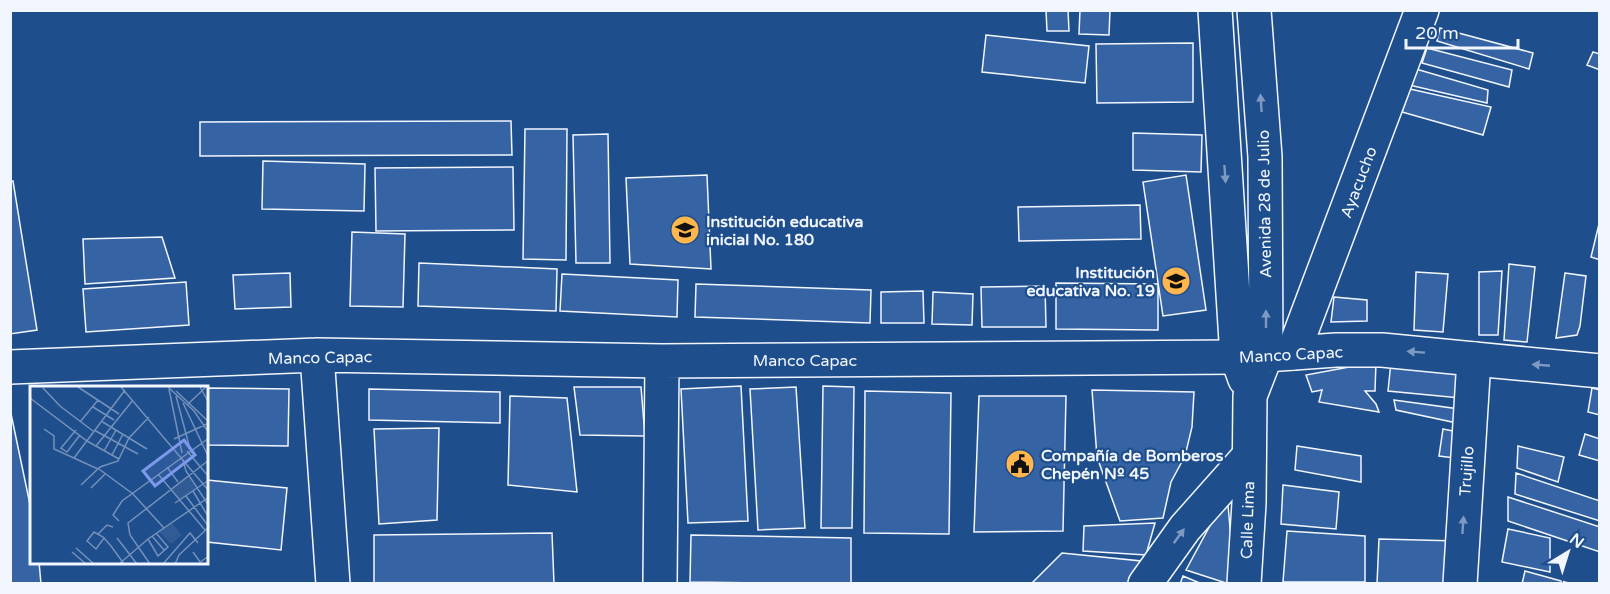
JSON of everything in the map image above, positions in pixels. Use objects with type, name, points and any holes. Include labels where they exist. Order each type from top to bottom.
[{"type":"street","name":"Avenida 28 de Julio","points":[[1215,10],[1266,355]]},
{"type":"street","name":"Avenida 28 de Julio","points":[[1249,456],[1250,396],[1266,355],[1265,157],[1254,10]]},
{"type":"street","name":"Ayacucho","points":[[1266,355],[1422,10]]},
{"type":"street","name":"Manco Capac","points":[[10,367],[317,355],[662,361],[1266,355],[1382,350],[1474,359],[1598,364]]},
{"type":"street","points":[[317,355],[333,584]]},
{"type":"street","name":"Trujillo","points":[[1460,584],[1474,359]]},
{"type":"street","points":[[660,584],[662,361]]},
{"type":"street","points":[[1145,584],[1185,528],[1249,456]]},
{"type":"street","name":"Calle Lima","points":[[1244,584],[1249,503],[1249,456]]},
{"type":"building","points":[[1046,10],[1068,10],[1069,31],[1047,31]]},
{"type":"building","points":[[1080,10],[1110,10],[1109,35],[1079,34]]},
{"type":"building","points":[[1440,28],[1533,53],[1529,69],[1437,41]]},
{"type":"building","points":[[986,35],[1089,46],[1085,83],[982,72]]},
{"type":"building","points":[[1193,43],[1193,102],[1097,103],[1096,44]]},
{"type":"building","points":[[1427,48],[1512,70],[1509,87],[1422,63]]},
{"type":"building","points":[[1593,52],[1600,54],[1600,70],[1587,65]]},
{"type":"building","points":[[1416,69],[1488,90],[1487,103],[1409,85]]},
{"type":"building","points":[[1410,89],[1491,107],[1483,135],[1402,112]]},
{"type":"building","points":[[511,121],[512,155],[200,156],[200,122]]},
{"type":"building","points":[[525,129],[567,129],[566,260],[523,259]]},
{"type":"building","points":[[1133,133],[1202,135],[1201,172],[1133,170]]},
{"type":"building","points":[[608,134],[610,263],[576,263],[573,135]]},
{"type":"building","points":[[263,161],[365,164],[364,211],[262,209]]},
{"type":"building","points":[[513,167],[514,230],[376,231],[375,168]]},
{"type":"building","points":[[707,175],[711,269],[630,264],[626,178]]},
{"type":"building","points":[[1186,175],[1206,310],[1163,316],[1143,182]]},
{"type":"building","points":[[10,181],[13,181],[37,330],[10,334]]},
{"type":"building","points":[[1140,205],[1141,239],[1019,241],[1018,207]]},
{"type":"building","points":[[1600,224],[1600,260],[1591,257]]},
{"type":"building","points":[[352,232],[405,234],[403,307],[350,306]]},
{"type":"building","points":[[162,237],[175,278],[85,284],[83,239]]},
{"type":"building","points":[[419,263],[557,269],[556,311],[418,306]]},
{"type":"building","points":[[1509,264],[1535,267],[1527,342],[1504,340]]},
{"type":"building","points":[[1502,271],[1498,335],[1479,335],[1479,272]]},
{"type":"building","points":[[1416,272],[1448,274],[1443,332],[1414,330]]},
{"type":"building","points":[[290,273],[291,307],[235,309],[233,275]]},
{"type":"building","points":[[1565,273],[1586,276],[1580,326],[1577,335],[1556,338]]},
{"type":"building","points":[[562,274],[678,280],[677,317],[560,311]]},
{"type":"building","points":[[186,282],[189,325],[86,332],[83,289]]},
{"type":"building","points":[[1056,283],[1158,284],[1158,330],[1056,329]]},
{"type":"building","points":[[696,284],[871,290],[870,323],[695,317]]},
{"type":"building","points":[[1045,286],[1046,327],[982,327],[981,287]]},
{"type":"building","points":[[923,291],[924,323],[881,323],[881,292]]},
{"type":"building","points":[[933,292],[973,294],[972,325],[932,324]]},
{"type":"building","points":[[1334,297],[1367,300],[1367,321],[1331,322]]},
{"type":"building","points":[[1376,362],[1375,391],[1365,391],[1376,404],[1379,412],[1319,402],[1322,390],[1312,392],[1306,375]]},
{"type":"building","points":[[1391,362],[1484,370],[1481,400],[1388,391]]},
{"type":"building","points":[[741,386],[748,521],[688,523],[681,389]]},
{"type":"building","points":[[823,386],[854,387],[852,528],[821,528]]},
{"type":"building","points":[[574,387],[641,387],[645,436],[580,435]]},
{"type":"building","points":[[796,387],[805,528],[758,530],[750,389]]},
{"type":"building","points":[[208,388],[289,389],[288,446],[208,445]]},
{"type":"building","points":[[1592,388],[1600,390],[1600,415],[1588,412]]},
{"type":"building","points":[[369,389],[500,392],[500,423],[369,420]]},
{"type":"building","points":[[1092,390],[1194,392],[1192,427],[1185,456],[1171,482],[1163,518],[1120,521],[1097,457]]},
{"type":"building","points":[[865,391],[951,393],[949,534],[864,533]]},
{"type":"building","points":[[510,396],[567,398],[577,492],[508,485]]},
{"type":"building","name":"Compañía de Bomberos Chepén Nº 45","points":[[979,396],[1066,396],[1063,531],[974,532]]},
{"type":"building","points":[[1394,400],[1459,409],[1457,423],[1396,410]]},
{"type":"building","points":[[10,409],[30,504],[30,564],[39,564],[41,584],[10,584]]},
{"type":"building","points":[[439,428],[437,520],[379,524],[374,429]]},
{"type":"building","points":[[1443,429],[1458,432],[1455,458],[1439,456]]},
{"type":"building","points":[[1585,434],[1600,439],[1600,461],[1579,455]]},
{"type":"building","points":[[1297,446],[1361,456],[1361,482],[1295,470]]},
{"type":"building","points":[[1518,446],[1564,457],[1558,482],[1517,468]]},
{"type":"building","points":[[1516,473],[1600,501],[1600,521],[1515,494]]},
{"type":"building","points":[[208,480],[287,488],[281,550],[208,542]]},
{"type":"building","points":[[1283,485],[1339,492],[1336,529],[1281,524]]},
{"type":"building","points":[[1227,494],[1235,584],[1186,570]]},
{"type":"building","points":[[1508,497],[1600,527],[1600,552],[1508,521]]},
{"type":"building","points":[[1155,523],[1146,555],[1083,551],[1084,526]]},
{"type":"building","points":[[1508,529],[1550,538],[1550,572],[1502,562]]},
{"type":"building","points":[[1287,531],[1365,536],[1365,582],[1283,582]]},
{"type":"building","points":[[552,533],[554,584],[374,584],[374,535]]},
{"type":"building","points":[[691,535],[851,538],[851,584],[690,582]]},
{"type":"building","points":[[1379,539],[1458,541],[1459,584],[1377,584]]},
{"type":"building","points":[[1062,553],[1141,561],[1127,584],[1032,583]]},
{"type":"building","points":[[1525,571],[1572,584],[1522,584]]},
{"type":"building","points":[[1183,576],[1202,584],[1180,584]]},
{"type":"place","name":"Institución educativa inicial No. 180","points":[[685,230]]},
{"type":"place","name":"Institución educativa No. 19","points":[[1176,281]]},
{"type":"place","name":"Compañía de Bomberos Chepén Nº 45","points":[[1020,464]]}]
